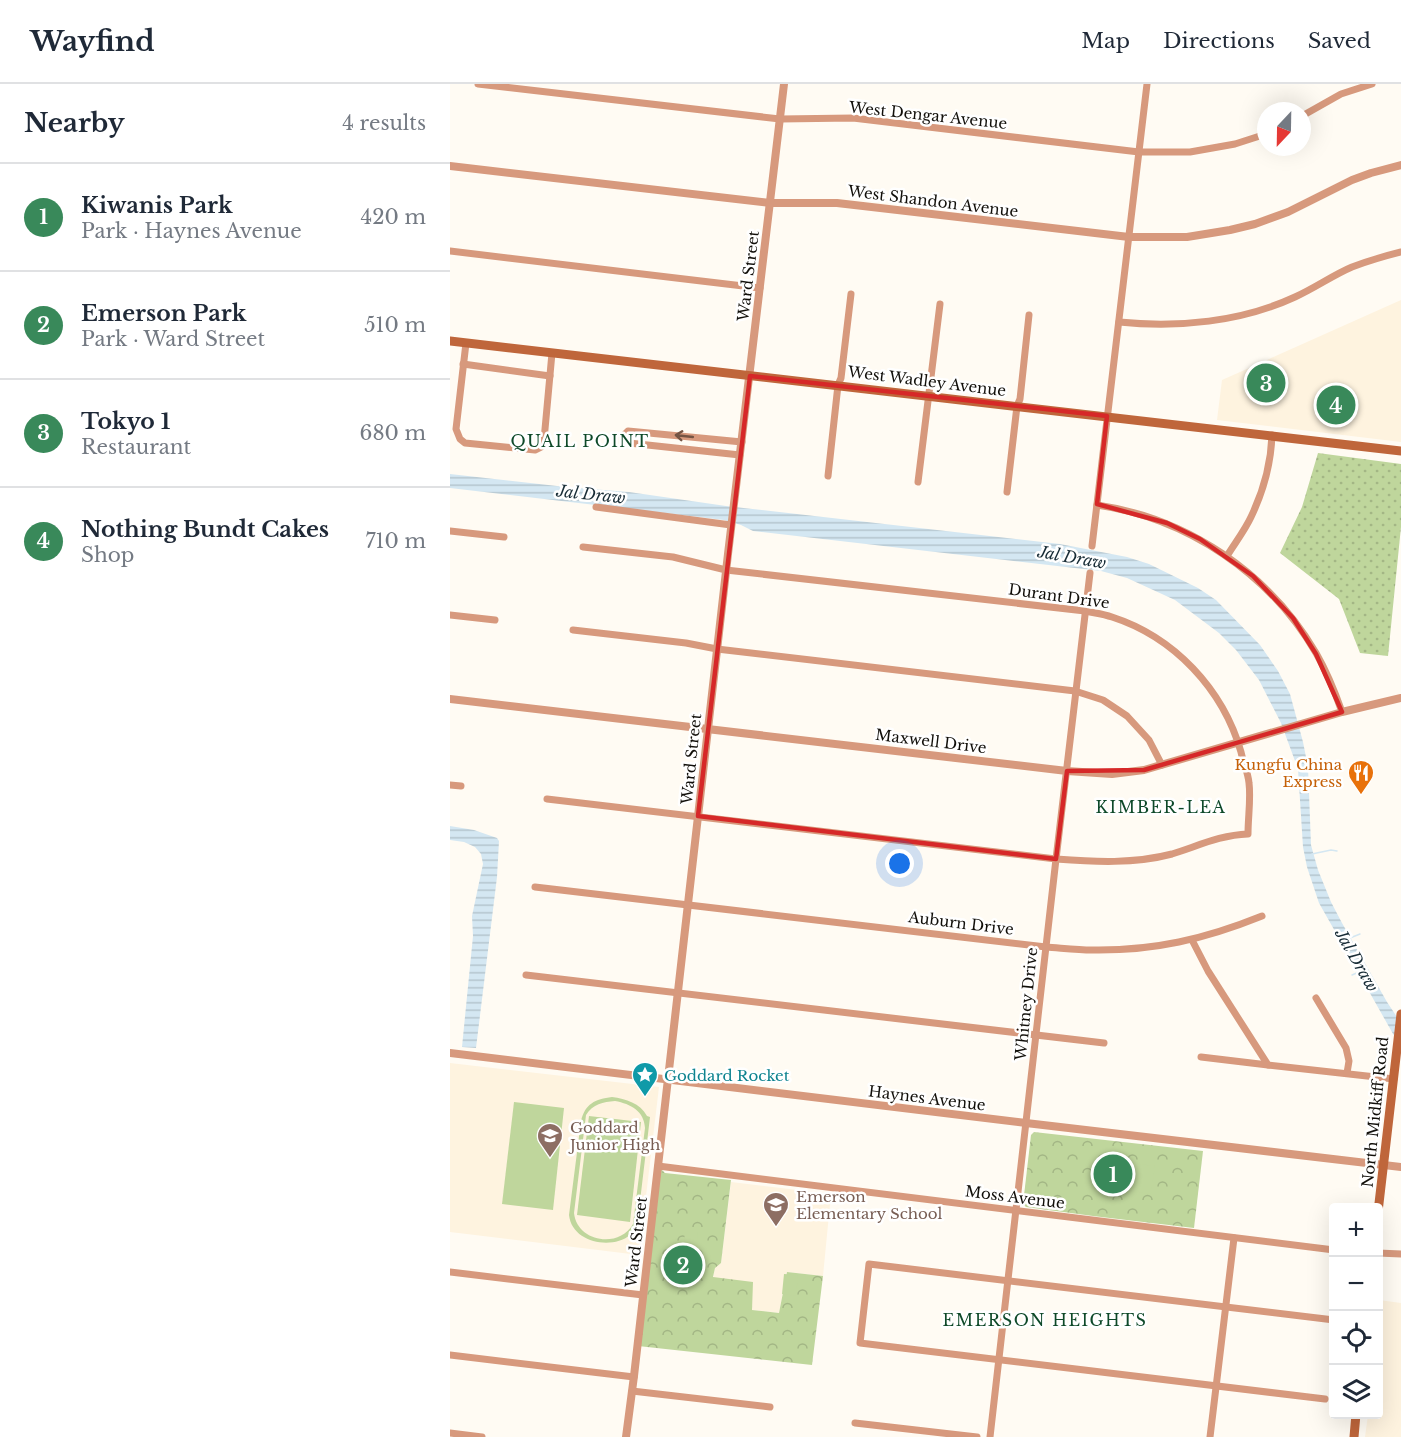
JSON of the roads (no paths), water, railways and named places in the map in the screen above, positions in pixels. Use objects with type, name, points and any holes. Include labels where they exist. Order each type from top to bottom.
[{"type":"main road","name":"West Wadley Avenue","points":[[450,341],[1401,451]]},
{"type":"main road","name":"North Midkiff Road","points":[[1379,1203],[1401,1014]]},
{"type":"main road","points":[[1354,1437],[1356,1419]]},
{"type":"street","name":"West Dengar Avenue","points":[[478,84],[780,119],[853,118],[1139,152],[1190,152],[1235,144],[1257,137]]},
{"type":"street","name":"Ward Street","points":[[626,1437],[784,84]]},
{"type":"street","points":[[1092,546],[1148,84]]},
{"type":"street","points":[[1311,111],[1341,94],[1372,84]]},
{"type":"street","name":"West Shandon Avenue","points":[[450,166],[770,204],[837,203],[1129,237],[1187,237],[1255,224],[1288,212],[1371,172],[1401,165]]},
{"type":"street","points":[[450,251],[760,288]]},
{"type":"street","points":[[1119,322],[1191,324],[1254,312],[1294,298],[1352,267],[1401,252]]},
{"type":"street","points":[[828,476],[851,294]]},
{"type":"street","points":[[918,482],[940,304]]},
{"type":"street","points":[[1007,492],[1029,315]]},
{"type":"street","points":[[466,343],[456,429],[460,439],[465,443],[535,450],[541,447],[544,441],[552,353]]},
{"type":"street","points":[[463,364],[550,376]]},
{"type":"street","points":[[740,455],[629,442],[623,436],[628,431],[742,442]]},
{"type":"street","points":[[1227,556],[1251,518],[1262,490],[1272,435]]},
{"type":"street","points":[[1097,505],[1132,512],[1167,523],[1200,539],[1253,576],[1293,618],[1316,654],[1333,687],[1342,712]]},
{"type":"street","points":[[596,507],[731,525]]},
{"type":"street","points":[[450,531],[504,537]]},
{"type":"street","name":"Durant Drive","points":[[582,547],[673,557],[726,570],[1085,611],[1111,617],[1160,640],[1181,656],[1211,689],[1229,718],[1249,782],[1248,834],[1220,837],[1171,854],[1144,860],[1104,862],[1056,859]]},
{"type":"street","name":"Whitney Drive","points":[[990,1437],[1090,573]]},
{"type":"street","points":[[450,615],[495,620]]},
{"type":"street","points":[[573,630],[686,643],[717,650],[1075,691],[1103,700],[1127,716],[1149,740],[1162,765]]},
{"type":"street","name":"Maxwell Drive","points":[[450,699],[1066,771],[1112,774],[1144,770],[1298,724],[1401,698]]},
{"type":"street","points":[[450,785],[461,786]]},
{"type":"street","points":[[547,799],[1056,859]]},
{"type":"street","name":"Auburn Drive","points":[[535,887],[1089,950],[1118,950],[1172,944],[1227,930],[1262,916]]},
{"type":"street","points":[[1192,940],[1208,971],[1268,1065]]},
{"type":"street","points":[[526,975],[1104,1043]]},
{"type":"street","points":[[1316,998],[1346,1048],[1349,1061],[1347,1073]]},
{"type":"street","name":"Haynes Avenue","points":[[450,1053],[1026,1124],[1401,1167]]},
{"type":"street","points":[[1201,1057],[1394,1079]]},
{"type":"street","name":"Moss Avenue","points":[[658,1166],[1329,1249]]},
{"type":"street","points":[[1210,1437],[1234,1238]]},
{"type":"street","points":[[1383,1253],[1401,1254]]},
{"type":"street","points":[[1325,1399],[860,1342],[869,1264],[1329,1319]]},
{"type":"street","points":[[450,1272],[643,1296]]},
{"type":"street","points":[[450,1355],[634,1377]]},
{"type":"street","points":[[632,1391],[770,1407]]},
{"type":"street","points":[[855,1423],[976,1437]]},
{"type":"street","points":[[450,1433],[482,1437]]},
{"type":"water","name":"Jal Draw","points":[[450,474],[629,492],[726,506],[1060,544],[1127,557],[1149,564],[1198,588],[1216,600],[1260,645],[1290,694],[1308,767],[1311,845],[1318,870],[1342,923],[1401,1023],[1401,1048],[1319,903],[1303,847],[1298,769],[1281,723],[1259,680],[1236,650],[1219,633],[1175,600],[1127,578],[1101,571],[753,531],[724,520],[450,488]]},
{"type":"water","points":[[450,826],[474,830],[497,838],[499,841],[497,877],[476,1048],[462,1047],[473,936],[472,916],[483,864],[481,854],[475,847],[464,842],[450,840]]},
{"type":"waterway","points":[[1312,854],[1337,851]]},
{"type":"waterway","name":"Jal Draw","points":[[1350,938],[1360,934]]},
{"type":"waterway","name":"Jal Draw","points":[[1352,975],[1359,972]]},
{"type":"place","name":"Tokyo 1","points":[[1266,383]]},
{"type":"place","name":"Nothing Bundt Cakes","points":[[1336,405]]},
{"type":"place","name":"Kungfu China Express","points":[[1361,796]]},
{"type":"place","name":"Goddard Rocket","points":[[645,1098]]},
{"type":"place","name":"Goddard Junior High","points":[[550,1159]]},
{"type":"place","name":"Kiwanis Park","points":[[1113,1174]]},
{"type":"place","name":"Emerson Elementary School","points":[[776,1228]]},
{"type":"place","name":"Emerson Park","points":[[683,1265]]},
{"type":"district","name":"QUAIL POINT","points":[[580,441]]},
{"type":"district","name":"KIMBER-LEA","points":[[1161,807]]},
{"type":"district","name":"EMERSON HEIGHTS","points":[[1045,1320]]}]
